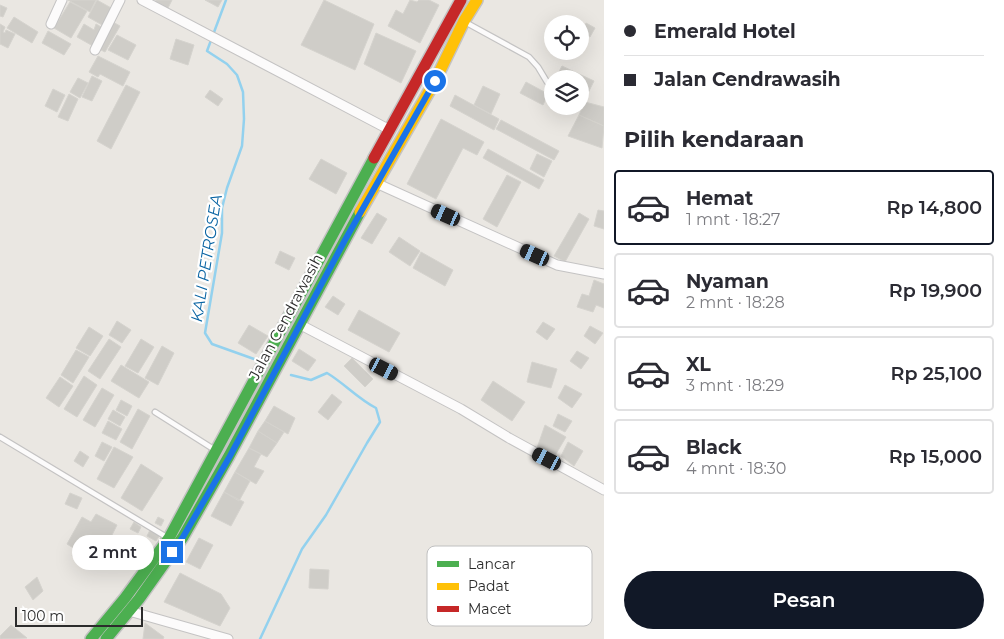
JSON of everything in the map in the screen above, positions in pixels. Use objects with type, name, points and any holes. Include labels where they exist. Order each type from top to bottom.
[{"type":"main road","name":"Jalan Cendrawasih","points":[[91,639],[125,598],[169,538],[462,0]]},
{"type":"main road","name":"Jalan Cendrawasih","points":[[106,639],[183,537],[230,456],[299,324],[376,183],[435,81],[464,21],[477,0]]},
{"type":"street","points":[[51,24],[62,0]]},
{"type":"street","points":[[95,50],[120,0]]},
{"type":"street","points":[[142,0],[390,130]]},
{"type":"street","points":[[376,183],[557,265],[604,274]]},
{"type":"street","points":[[299,324],[461,409],[509,438],[604,490]]},
{"type":"street","points":[[128,611],[228,639]]},
{"type":"lane","points":[[464,21],[529,57],[538,66],[544,78]]},
{"type":"lane","points":[[155,412],[197,440],[216,450]]},
{"type":"lane","points":[[0,437],[169,538]]},
{"type":"building","points":[[68,0],[96,0],[90,12]]},
{"type":"building","points":[[97,0],[113,9],[104,26],[88,17]]},
{"type":"building","points":[[156,0],[172,0],[167,10],[155,4]]},
{"type":"building","points":[[205,0],[222,0],[218,7]]},
{"type":"building","points":[[324,0],[374,24],[355,70],[301,45]]},
{"type":"building","points":[[410,0],[417,2],[419,0],[429,0],[439,5],[420,43],[388,26],[396,10],[403,14]]},
{"type":"building","points":[[70,2],[87,11],[71,38],[54,28]]},
{"type":"building","points":[[0,5],[7,8],[3,17],[0,16]]},
{"type":"building","points":[[14,17],[38,32],[32,43],[7,28]]},
{"type":"building","points":[[111,21],[120,26],[105,52],[97,48]]},
{"type":"building","points":[[0,24],[5,27],[3,32],[5,33],[6,30],[15,34],[8,48],[0,44]]},
{"type":"building","points":[[84,24],[94,30],[96,24],[103,28],[93,46],[77,37]]},
{"type":"building","points":[[589,25],[595,28],[589,36]]},
{"type":"building","points":[[48,31],[71,44],[64,55],[42,43]]},
{"type":"building","points":[[376,33],[416,51],[401,83],[364,64]]},
{"type":"building","points":[[117,35],[136,45],[128,60],[108,50]]},
{"type":"building","points":[[176,39],[194,45],[188,65],[170,59]]},
{"type":"building","points":[[98,56],[130,72],[123,86],[100,74],[98,77],[89,72]]},
{"type":"building","points":[[562,66],[571,70],[560,70]]},
{"type":"building","points":[[92,76],[102,81],[92,101],[82,97]]},
{"type":"building","points":[[78,78],[88,83],[80,98],[70,92]]},
{"type":"building","points":[[589,79],[594,81],[589,91]]},
{"type":"building","points":[[526,82],[544,92],[543,105],[520,93]]},
{"type":"building","points":[[126,85],[140,92],[111,149],[97,141]]},
{"type":"building","points":[[483,86],[500,94],[491,114],[474,105]]},
{"type":"building","points":[[53,89],[65,95],[57,112],[45,106]]},
{"type":"building","points":[[210,90],[223,99],[218,106],[205,97]]},
{"type":"building","points":[[69,94],[78,99],[68,121],[58,117]]},
{"type":"building","points":[[455,95],[499,119],[494,130],[450,106]]},
{"type":"building","points":[[589,103],[604,107],[604,126],[579,115],[589,115]]},
{"type":"building","points":[[579,115],[604,126],[602,148],[568,136]]},
{"type":"building","points":[[441,119],[484,142],[477,155],[463,148],[436,199],[407,184]]},
{"type":"building","points":[[501,120],[559,151],[554,160],[496,129]]},
{"type":"building","points":[[488,149],[544,180],[539,189],[483,158]]},
{"type":"building","points":[[537,154],[552,161],[544,177],[530,169]]},
{"type":"building","points":[[321,159],[347,173],[336,194],[309,179]]},
{"type":"building","points":[[507,175],[521,182],[497,227],[483,219]]},
{"type":"building","points":[[598,210],[604,211],[604,229],[594,226]]},
{"type":"building","points":[[377,213],[387,219],[372,244],[361,238]]},
{"type":"building","points":[[579,213],[589,219],[565,262],[554,256]]},
{"type":"building","points":[[399,237],[420,251],[410,266],[389,252]]},
{"type":"building","points":[[280,251],[295,258],[289,270],[275,263]]},
{"type":"building","points":[[421,252],[453,270],[445,286],[413,268]]},
{"type":"building","points":[[594,280],[604,284],[604,308],[596,305],[593,312],[577,307],[582,294],[589,296]]},
{"type":"building","points":[[333,296],[345,304],[338,315],[325,307]]},
{"type":"building","points":[[359,310],[400,333],[389,352],[348,330]]},
{"type":"building","points":[[117,321],[131,330],[122,343],[109,335]]},
{"type":"building","points":[[543,322],[555,329],[547,340],[536,332]]},
{"type":"building","points":[[249,325],[268,336],[256,354],[238,343]]},
{"type":"building","points":[[590,326],[603,333],[595,344],[584,336]]},
{"type":"building","points":[[89,327],[103,336],[90,356],[76,348]]},
{"type":"building","points":[[109,339],[121,347],[100,379],[88,371]]},
{"type":"building","points":[[141,339],[154,347],[138,373],[125,366]]},
{"type":"building","points":[[162,346],[174,353],[158,385],[145,378]]},
{"type":"building","points":[[299,349],[316,360],[308,371],[292,361]]},
{"type":"building","points":[[76,350],[89,357],[73,383],[61,375]]},
{"type":"building","points":[[577,351],[589,358],[581,369],[570,361]]},
{"type":"building","points":[[352,358],[373,379],[365,387],[344,366]]},
{"type":"building","points":[[532,362],[557,369],[551,388],[527,382]]},
{"type":"building","points":[[121,365],[149,382],[139,398],[111,381]]},
{"type":"building","points":[[84,376],[97,385],[77,417],[64,409]]},
{"type":"building","points":[[60,377],[73,386],[59,407],[46,398]]},
{"type":"building","points":[[493,381],[525,402],[512,421],[481,400]]},
{"type":"building","points":[[565,385],[582,394],[572,408],[558,398]]},
{"type":"building","points":[[102,388],[114,395],[95,427],[83,420]]},
{"type":"building","points":[[332,394],[342,402],[328,420],[318,412]]},
{"type":"building","points":[[121,400],[132,406],[127,416],[116,410]]},
{"type":"building","points":[[274,406],[295,418],[288,434],[265,421]]},
{"type":"building","points":[[138,409],[150,416],[132,449],[120,442]]},
{"type":"building","points":[[113,410],[125,417],[120,426],[108,419]]},
{"type":"building","points":[[558,414],[572,421],[565,432],[553,426]]},
{"type":"building","points":[[108,421],[122,429],[116,440],[102,433]]},
{"type":"building","points":[[265,421],[284,432],[277,443],[258,431]]},
{"type":"building","points":[[545,425],[566,437],[553,459],[537,448]]},
{"type":"building","points":[[258,431],[277,443],[267,457],[249,448]]},
{"type":"building","points":[[102,442],[112,447],[104,461],[95,456]]},
{"type":"building","points":[[568,442],[583,451],[574,466],[561,456]]},
{"type":"building","points":[[114,447],[133,457],[114,488],[97,479]]},
{"type":"building","points":[[249,448],[261,454],[254,467],[264,471],[256,484],[235,472]]},
{"type":"building","points":[[80,451],[89,457],[83,467],[74,461]]},
{"type":"building","points":[[141,464],[163,478],[142,511],[121,498]]},
{"type":"building","points":[[235,472],[250,481],[239,501],[224,492]]},
{"type":"building","points":[[224,492],[244,502],[231,526],[211,516]]},
{"type":"building","points":[[70,493],[82,498],[77,509],[65,504]]},
{"type":"building","points":[[96,514],[117,525],[112,535],[119,538],[106,564],[99,561],[95,568],[72,556],[75,549],[67,544],[82,517],[91,522]]},
{"type":"building","points":[[158,517],[164,520],[161,526],[155,523]]},
{"type":"building","points":[[134,522],[141,527],[138,533],[130,529]]},
{"type":"building","points":[[150,530],[160,535],[156,541],[147,536]]},
{"type":"building","points":[[199,538],[213,545],[200,569],[186,562]]},
{"type":"building","points":[[310,569],[329,570],[328,589],[309,588]]},
{"type":"building","points":[[180,573],[221,594],[230,608],[220,626],[164,602]]},
{"type":"building","points":[[37,577],[43,591],[33,600],[25,587]]},
{"type":"building","points":[[145,623],[164,637],[163,639],[143,639]]},
{"type":"building","points":[[11,625],[27,638],[0,639],[0,636]]},
{"type":"waterway","name":"KALI PETROSEA","points":[[226,0],[207,51],[227,64],[237,75],[243,92],[244,119],[242,146],[222,208],[222,233],[205,333],[212,344],[254,359]]},
{"type":"waterway","name":"KALI PETROSEA","points":[[260,639],[302,549],[326,515],[380,422],[376,408],[327,373],[311,380],[291,375]]},
{"type":"traffic: fast","points":[[91,639],[125,598],[169,538],[374,158]]},
{"type":"traffic: fast","points":[[106,639],[139,599],[183,537],[229,456],[360,212]]},
{"type":"traffic: slow","points":[[360,212],[435,81],[464,21],[477,0]]},
{"type":"traffic: jam","points":[[374,158],[461,0]]},
{"type":"route","points":[[172,552],[183,537],[230,456],[376,183],[435,81]]}]
